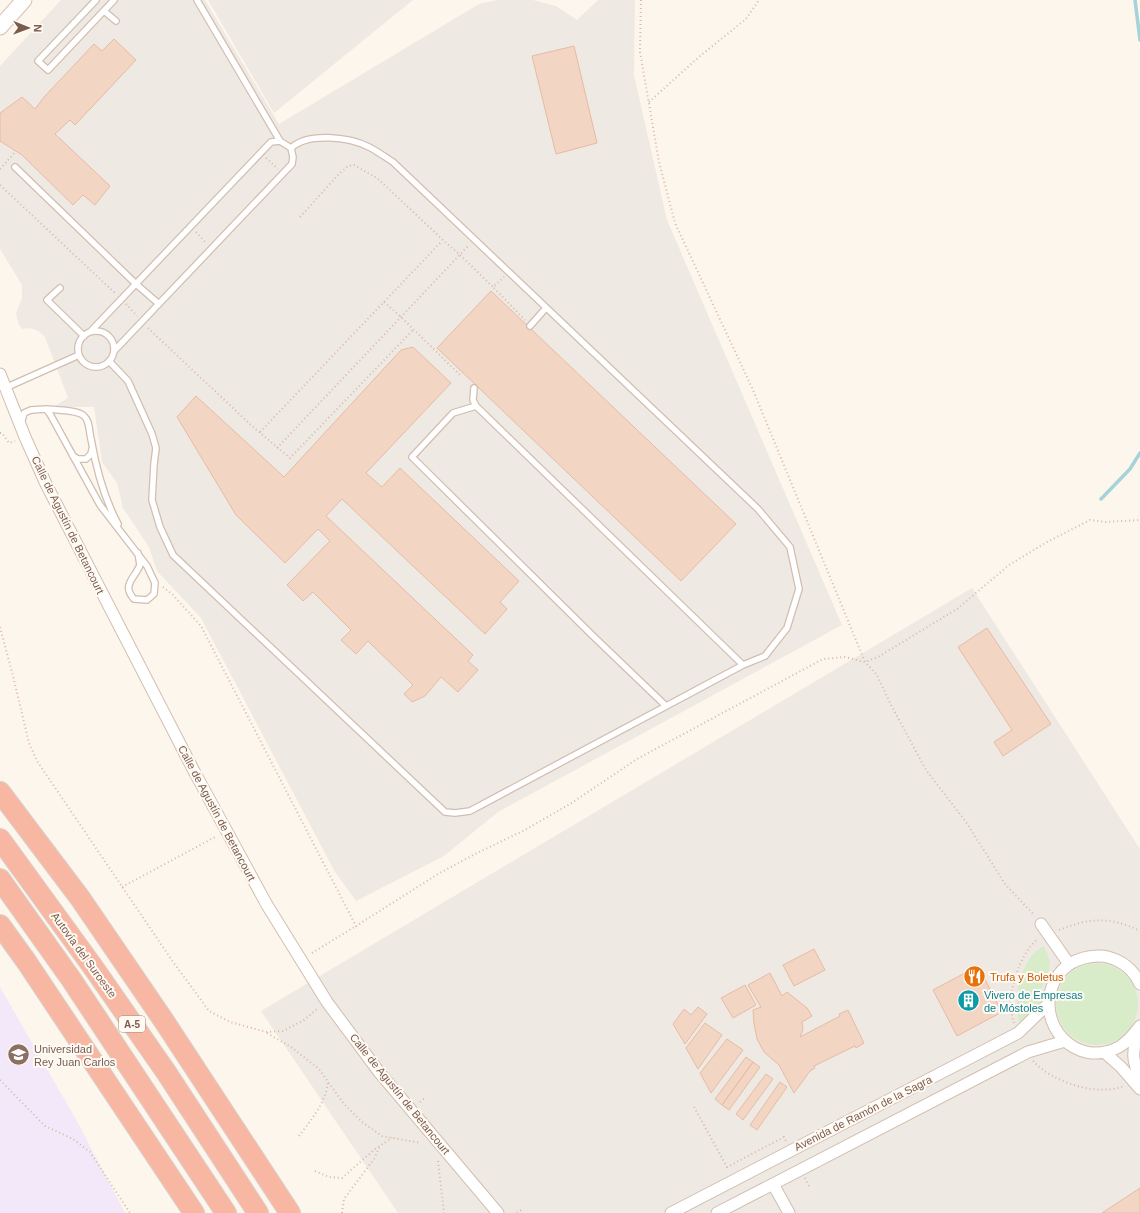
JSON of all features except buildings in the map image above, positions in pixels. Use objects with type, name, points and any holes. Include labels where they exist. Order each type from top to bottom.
[{"type":"highway","points":[[0,789],[14,811]]},
{"type":"highway","points":[[0,792],[80,898],[164,1021],[290,1213]]},
{"type":"highway","name":"Autovía del Suroeste","points":[[0,839],[93,967],[166,1072],[258,1213]]},
{"type":"highway","name":"A-5","points":[[0,879],[71,979],[226,1213]]},
{"type":"highway","points":[[0,925],[30,967],[194,1213]]},
{"type":"main road","points":[[0,27],[24,0]]},
{"type":"street","name":"Calle de Agustín de Betancourt","points":[[0,374],[23,433],[73,538],[195,773],[267,905],[327,1002],[379,1072],[498,1213]]},
{"type":"street","points":[[1042,924],[1068,964]]},
{"type":"street","points":[[1140,984],[1134,973],[1120,962],[1103,956],[1085,957],[1068,964],[1058,975],[1050,989],[1048,1004],[1050,1018],[1056,1030],[1065,1041],[1076,1048],[1090,1052],[1104,1052],[1119,1047],[1131,1038],[1140,1026]]},
{"type":"street","name":"Avenida de Ramón de la Sagra","points":[[671,1213],[1018,1034],[1048,1004]]},
{"type":"street","points":[[1138,1083],[1133,1049],[1140,1026]]},
{"type":"street","name":"Avenida de Ramón de la Sagra","points":[[717,1213],[1028,1052],[1065,1041]]},
{"type":"street","points":[[1104,1052],[1138,1083]]},
{"type":"street","points":[[773,1184],[789,1213]]},
{"type":"lane","points":[[96,0],[38,61],[48,70],[114,0]]},
{"type":"lane","points":[[197,0],[280,141],[291,148],[293,157],[292,164],[114,351],[109,361],[104,365],[92,366],[82,360],[78,349],[79,343],[84,336],[91,332],[271,142],[280,141]]},
{"type":"lane","points":[[104,11],[116,21]]},
{"type":"lane","points":[[109,361],[128,381],[152,434],[156,448],[152,500],[160,527],[173,555],[445,812],[455,813],[470,810],[743,665],[765,656],[787,628],[799,589],[790,547],[758,509],[393,162],[358,142],[329,137],[310,139],[294,145],[291,148]]},
{"type":"lane","points":[[15,167],[136,284],[159,304]]},
{"type":"lane","points":[[60,288],[47,300],[84,336]]},
{"type":"lane","points":[[530,326],[546,308]]},
{"type":"lane","points":[[91,332],[97,331],[108,335],[114,345],[114,351]]},
{"type":"lane","points":[[5,388],[79,355]]},
{"type":"lane","points":[[474,388],[473,400],[476,406],[743,665]]},
{"type":"lane","points":[[476,406],[453,413],[412,457],[666,706]]},
{"type":"lane","points":[[23,433],[21,421],[24,413],[31,410],[46,409],[83,414],[87,419],[92,446],[109,507],[129,543]]},
{"type":"lane","points":[[46,409],[55,421],[100,505],[138,553],[154,581],[154,594],[147,600],[134,599],[130,595],[128,586],[140,565],[138,553]]},
{"type":"lane","points":[[72,455],[78,459],[86,459],[91,454],[92,446]]},
{"type":"path","points":[[641,0],[640,52],[659,162],[676,223],[753,390],[865,662],[877,675],[890,703],[926,770],[966,822],[1005,884],[1042,924]]},
{"type":"path","points":[[649,102],[700,56],[746,19],[760,0]]},
{"type":"path","points":[[0,169],[16,151]]},
{"type":"path","points":[[261,152],[283,174]]},
{"type":"path","points":[[300,217],[338,175],[348,166],[354,165],[377,178],[460,255],[530,326]]},
{"type":"path","points":[[0,185],[122,299],[142,321],[260,432],[290,458],[414,330]]},
{"type":"path","points":[[190,227],[211,249]]},
{"type":"path","points":[[260,432],[443,240]]},
{"type":"path","points":[[278,448],[471,243]]},
{"type":"path","points":[[493,287],[505,276]]},
{"type":"path","points":[[384,302],[461,376]]},
{"type":"path","points":[[0,433],[2,433],[9,444],[23,433]]},
{"type":"path","points":[[312,953],[438,874],[525,830],[570,804],[637,759],[823,659],[845,657],[865,662],[878,657],[957,609],[1009,565],[1090,520],[1106,522],[1140,520]]},
{"type":"path","points":[[154,581],[173,595],[201,626],[356,926]]},
{"type":"path","points":[[0,627],[29,743],[34,755],[171,959],[209,1011],[230,1022],[266,1032],[291,1047],[319,1069],[344,1104],[362,1122],[382,1136],[421,1143]]},
{"type":"path","points":[[122,887],[226,830]]},
{"type":"path","points":[[1018,1034],[1013,1020],[1011,1002],[1016,973],[1027,951],[1037,940],[1048,934],[1077,923],[1092,920],[1109,921],[1140,931]]},
{"type":"path","points":[[266,1032],[283,1031],[304,1020],[317,1009]]},
{"type":"path","points":[[1028,1052],[1040,1069],[1052,1076],[1078,1086],[1102,1089],[1119,1088],[1138,1083]]},
{"type":"path","points":[[0,1080],[45,1126],[73,1139],[90,1152],[130,1213]]},
{"type":"path","points":[[299,1136],[318,1110],[326,1094],[328,1082]]},
{"type":"path","points":[[420,1102],[426,1097]]},
{"type":"path","points":[[694,1108],[727,1167],[784,1137],[791,1150]]},
{"type":"path","points":[[315,1172],[328,1178],[342,1178],[381,1145],[392,1138]]},
{"type":"path","points":[[342,1213],[344,1199],[374,1159],[381,1145]]},
{"type":"path","points":[[438,1161],[444,1213]]},
{"type":"path","points":[[801,1170],[810,1188]]},
{"type":"path","points":[[517,1213],[521,1210]]},
{"type":"shaded area","points":[[61,0],[205,0],[279,124],[479,4],[497,0],[533,0],[556,6],[577,20],[598,0],[635,0],[634,75],[667,220],[842,625],[498,812],[444,856],[356,901],[335,872],[201,618],[157,571],[149,547],[123,508],[117,483],[102,462],[94,407],[53,407],[68,398],[45,337],[38,331],[30,328],[22,329],[18,323],[16,313],[22,298],[22,285],[0,249],[0,66]]},
{"type":"shaded area","points":[[208,0],[413,0],[274,113]]},
{"type":"shaded area","points":[[972,588],[1140,849],[1140,1213],[398,1213],[261,1011]]},
{"type":"shaded area","name":"Universidad Rey Juan Carlos","points":[[0,987],[78,1123],[125,1213],[0,1213]]},
{"type":"green space","points":[[1044,946],[1050,961],[1049,972],[1041,990],[1038,1007],[1020,1024],[1017,1004],[1020,980],[1029,960]]},
{"type":"green space","points":[[1097,963],[1113,966],[1126,975],[1135,988],[1138,1004],[1135,1020],[1126,1033],[1113,1042],[1097,1045],[1081,1042],[1068,1033],[1059,1020],[1056,1004],[1059,988],[1068,975],[1081,966]]},
{"type":"waterway","points":[[1135,0],[1140,40]]},
{"type":"waterway","points":[[1101,499],[1130,469],[1140,453]]},
{"type":"place","name":"Trufa y Boletus","points":[[975,977]]},
{"type":"place","name":"Vivero de Empresas de Móstoles","points":[[968,1001]]},
{"type":"place","name":"Universidad Rey Juan Carlos","points":[[19,1055]]}]
